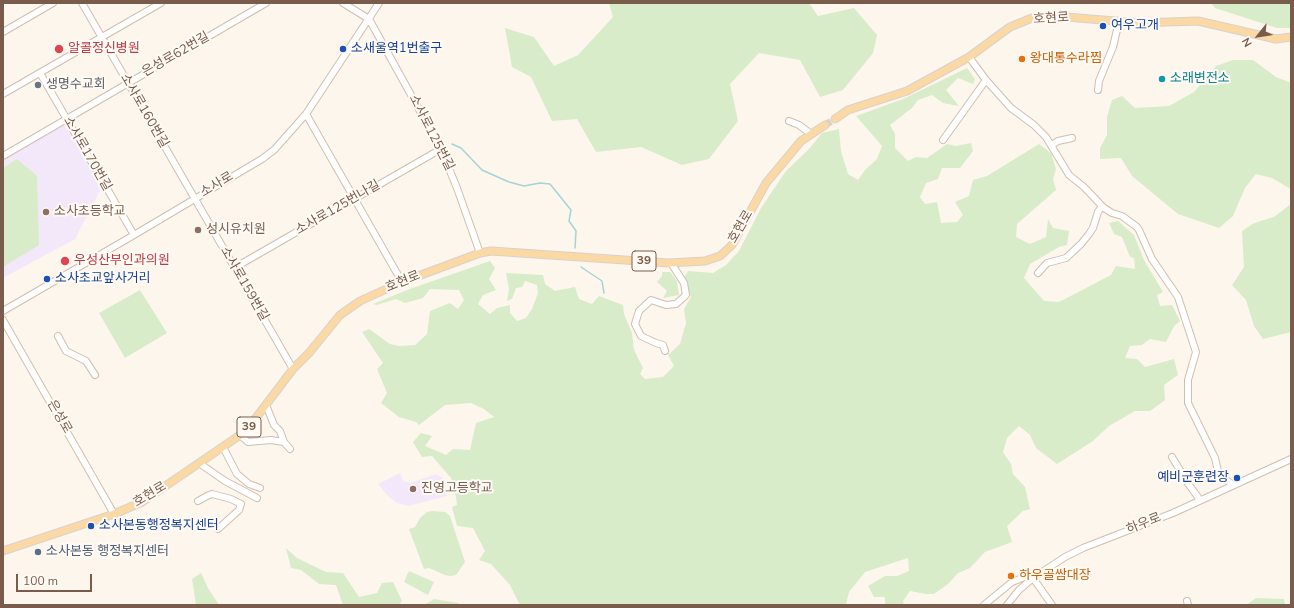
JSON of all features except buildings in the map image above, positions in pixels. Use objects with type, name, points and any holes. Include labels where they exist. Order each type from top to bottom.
[{"type":"main road","name":"호현로","points":[[835,119],[848,110],[907,91],[969,58],[1010,27],[1032,18],[1054,16],[1138,23],[1198,21],[1276,38],[1291,37]]},
{"type":"main road","name":"호현로","points":[[3,551],[114,514],[142,502],[246,431],[293,369],[309,354],[340,315],[360,301],[402,282],[480,253],[491,251],[671,263],[705,261],[720,256],[732,245],[766,183],[800,141],[825,125]]},
{"type":"street","points":[[3,32],[53,3]]},
{"type":"street","name":"소사로160번길","points":[[82,3],[194,199]]},
{"type":"street","points":[[3,94],[161,3]]},
{"type":"street","name":"은성로62번길","points":[[3,156],[266,3]]},
{"type":"street","points":[[343,3],[369,19]]},
{"type":"street","name":"소사로","points":[[3,311],[262,159],[274,150],[306,114],[379,3]]},
{"type":"street","name":"소사로125번길","points":[[369,19],[441,149],[457,188],[480,253]]},
{"type":"street","points":[[1098,90],[1099,81],[1113,47],[1119,21]]},
{"type":"street","points":[[969,58],[1011,108],[1034,125],[1046,137],[1067,173],[1084,187],[1102,206],[1112,213],[1122,216],[1137,227],[1152,259],[1178,297],[1196,352],[1188,380],[1188,403],[1215,458],[1218,471],[1223,478],[1234,485]]},
{"type":"street","name":"소사로170번길","points":[[40,73],[134,235]]},
{"type":"street","points":[[943,140],[986,80]]},
{"type":"street","points":[[306,114],[402,282]]},
{"type":"street","points":[[789,121],[799,125],[812,134]]},
{"type":"street","points":[[1052,145],[1058,141],[1072,138]]},
{"type":"street","name":"소사로125번나길","points":[[234,268],[441,149]]},
{"type":"street","name":"소사로159번길","points":[[194,199],[293,369]]},
{"type":"street","points":[[1038,273],[1047,263],[1066,258],[1081,244],[1093,228],[1098,212],[1102,206]]},
{"type":"street","points":[[666,351],[663,344],[656,344],[641,336],[635,324],[639,311],[651,300],[666,305],[676,304],[686,295],[684,283],[671,263]]},
{"type":"street","name":"은성로","points":[[3,320],[114,514]]},
{"type":"street","points":[[58,336],[66,351],[86,361],[95,375]]},
{"type":"street","points":[[266,405],[274,425],[281,433],[284,442],[290,449]]},
{"type":"street","points":[[240,435],[248,442],[271,440],[284,442]]},
{"type":"street","points":[[223,447],[237,474],[249,484],[260,488]]},
{"type":"street","points":[[1172,457],[1200,500]]},
{"type":"street","name":"하우로","points":[[1007,605],[1019,590],[1033,578],[1058,561],[1083,548],[1172,513],[1291,459]]},
{"type":"street","points":[[199,463],[225,481],[257,498]]},
{"type":"street","points":[[198,501],[212,494],[231,499],[241,504],[239,510],[218,529]]},
{"type":"street","points":[[984,605],[1012,582],[1027,576],[1033,578],[1052,605]]},
{"type":"shaded area","name":"소사초등학교","points":[[66,121],[103,185],[75,239],[3,278],[3,157]]},
{"type":"shaded area","name":"진영고등학교","points":[[400,473],[403,481],[411,483],[436,474],[444,479],[444,490],[447,496],[408,506],[397,503],[388,496],[378,484]]},
{"type":"green space","points":[[609,3],[809,3],[818,16],[854,8],[877,35],[873,53],[843,90],[820,97],[800,60],[759,53],[730,84],[738,121],[709,159],[682,165],[641,147],[596,152],[577,119],[552,121],[531,77],[512,67],[505,28],[534,37],[554,66],[578,55],[613,17]]},
{"type":"green space","points":[[1211,3],[1291,3],[1291,28],[1277,28],[1215,8]]},
{"type":"green space","points":[[1233,60],[1253,60],[1276,77],[1291,83],[1291,192],[1289,188],[1272,178],[1256,174],[1245,188],[1233,216],[1219,228],[1178,214],[1132,176],[1121,158],[1100,159],[1100,148],[1107,135],[1107,117],[1112,100],[1122,96],[1135,108],[1169,106],[1194,92],[1216,66]]},
{"type":"green space","points":[[967,68],[975,79],[973,84],[958,78],[946,90],[959,106],[943,103],[932,95],[918,100],[912,108],[890,125],[895,134],[895,148],[908,161],[916,157],[927,158],[947,144],[956,146],[971,143],[973,151],[960,168],[942,168],[938,179],[926,183],[920,197],[925,204],[937,202],[941,223],[957,222],[963,215],[955,202],[969,196],[973,180],[987,176],[1039,144],[1051,153],[1056,169],[1053,179],[1056,190],[1017,224],[1016,237],[1030,244],[1046,237],[1048,219],[1053,228],[1069,231],[1067,245],[1059,247],[1030,264],[1024,278],[1044,301],[1059,302],[1111,275],[1116,266],[1135,269],[1134,258],[1130,257],[1122,237],[1114,234],[1109,223],[1118,221],[1134,235],[1144,260],[1163,292],[1157,295],[1160,306],[1172,305],[1180,321],[1174,326],[1166,342],[1150,339],[1142,345],[1130,346],[1125,358],[1137,359],[1145,367],[1174,359],[1178,375],[1164,385],[1165,400],[1150,411],[1135,411],[1109,426],[1093,441],[1057,464],[1036,448],[1030,435],[1019,426],[1007,438],[1003,452],[1011,464],[1013,474],[1025,487],[1030,509],[1023,511],[1007,526],[1012,542],[985,552],[970,568],[958,573],[948,584],[934,594],[910,591],[903,601],[904,605],[885,605],[885,597],[874,597],[868,586],[885,576],[897,576],[909,571],[908,558],[865,572],[849,592],[846,604],[848,605],[520,605],[510,585],[491,564],[479,560],[485,551],[473,528],[457,526],[452,507],[457,505],[456,497],[451,478],[432,456],[422,457],[413,442],[421,433],[432,436],[425,446],[446,455],[453,449],[470,450],[476,423],[494,417],[484,409],[471,403],[445,405],[419,425],[416,422],[399,417],[381,403],[387,393],[377,369],[383,363],[362,332],[369,329],[390,344],[399,346],[415,345],[427,334],[430,311],[450,303],[458,309],[464,300],[459,290],[430,289],[423,298],[405,303],[396,299],[377,305],[373,304],[407,290],[490,261],[495,268],[489,279],[496,290],[483,295],[478,304],[490,314],[497,308],[510,305],[510,313],[517,321],[526,318],[532,309],[538,293],[537,285],[525,281],[522,287],[516,288],[512,299],[507,301],[509,289],[506,273],[543,275],[545,284],[555,291],[575,287],[579,299],[592,304],[599,296],[623,305],[624,314],[632,333],[634,350],[643,368],[640,374],[645,379],[663,377],[674,366],[668,355],[680,344],[686,323],[684,309],[691,297],[684,278],[688,271],[713,273],[726,265],[739,251],[761,208],[786,171],[809,149],[822,133],[839,129],[841,151],[848,174],[858,180],[865,170],[877,159],[882,146],[856,116],[903,99]]},
{"type":"green space","points":[[17,159],[37,176],[39,245],[3,267],[3,168]]},
{"type":"green space","points":[[1291,204],[1291,332],[1263,339],[1254,326],[1246,300],[1232,285],[1244,267],[1242,231],[1254,223],[1274,217]]},
{"type":"green space","points":[[662,272],[670,272],[677,281],[679,295],[663,298],[667,291],[657,282],[662,276]]},
{"type":"green space","points":[[140,290],[167,333],[125,358],[99,313]]},
{"type":"green space","points":[[427,512],[445,512],[450,516],[465,562],[456,575],[450,576],[429,568],[424,569],[409,529],[415,527],[420,518]]},
{"type":"green space","points":[[286,548],[297,558],[326,572],[343,573],[359,597],[377,593],[382,583],[393,582],[402,601],[399,605],[343,605],[336,585],[319,584],[301,570],[291,568]]},
{"type":"green space","points":[[409,571],[434,582],[428,595],[404,582]]},
{"type":"green space","points":[[201,573],[208,588],[219,605],[196,605],[192,579]]},
{"type":"green space","points":[[1256,598],[1284,599],[1285,605],[1246,605]]},
{"type":"green space","points":[[434,599],[458,603],[461,605],[424,605]]},
{"type":"waterway","points":[[452,144],[461,148],[482,170],[509,182],[524,186],[540,183],[550,184],[571,210],[569,221],[576,231],[575,248]]},
{"type":"waterway","points":[[581,267],[602,281],[604,293]]},
{"type":"tunnel","points":[[825,125],[835,119]]},
{"type":"place","name":"여우고개","points":[[1103,26]]},
{"type":"place","name":"알콜정신병원","points":[[59,49]]},
{"type":"place","name":"소새울역1번출구","points":[[343,49]]},
{"type":"place","name":"왕대통수라찜","points":[[1022,59]]},
{"type":"place","name":"소래변전소","points":[[1162,79]]},
{"type":"place","name":"생명수교회","points":[[38,85]]},
{"type":"place","name":"소사초등학교","points":[[46,212]]},
{"type":"place","name":"성시유치원","points":[[198,230]]},
{"type":"place","name":"우성산부인과의원","points":[[65,261]]},
{"type":"place","name":"소사초교앞사거리","points":[[47,279]]},
{"type":"place","name":"예비군훈련장","points":[[1237,478]]},
{"type":"place","name":"진영고등학교","points":[[413,489]]},
{"type":"place","name":"소사본동행정복지센터","points":[[91,526]]},
{"type":"place","name":"소사본동 행정복지센터","points":[[38,552]]},
{"type":"place","name":"하우골쌈대장","points":[[1011,576]]}]
